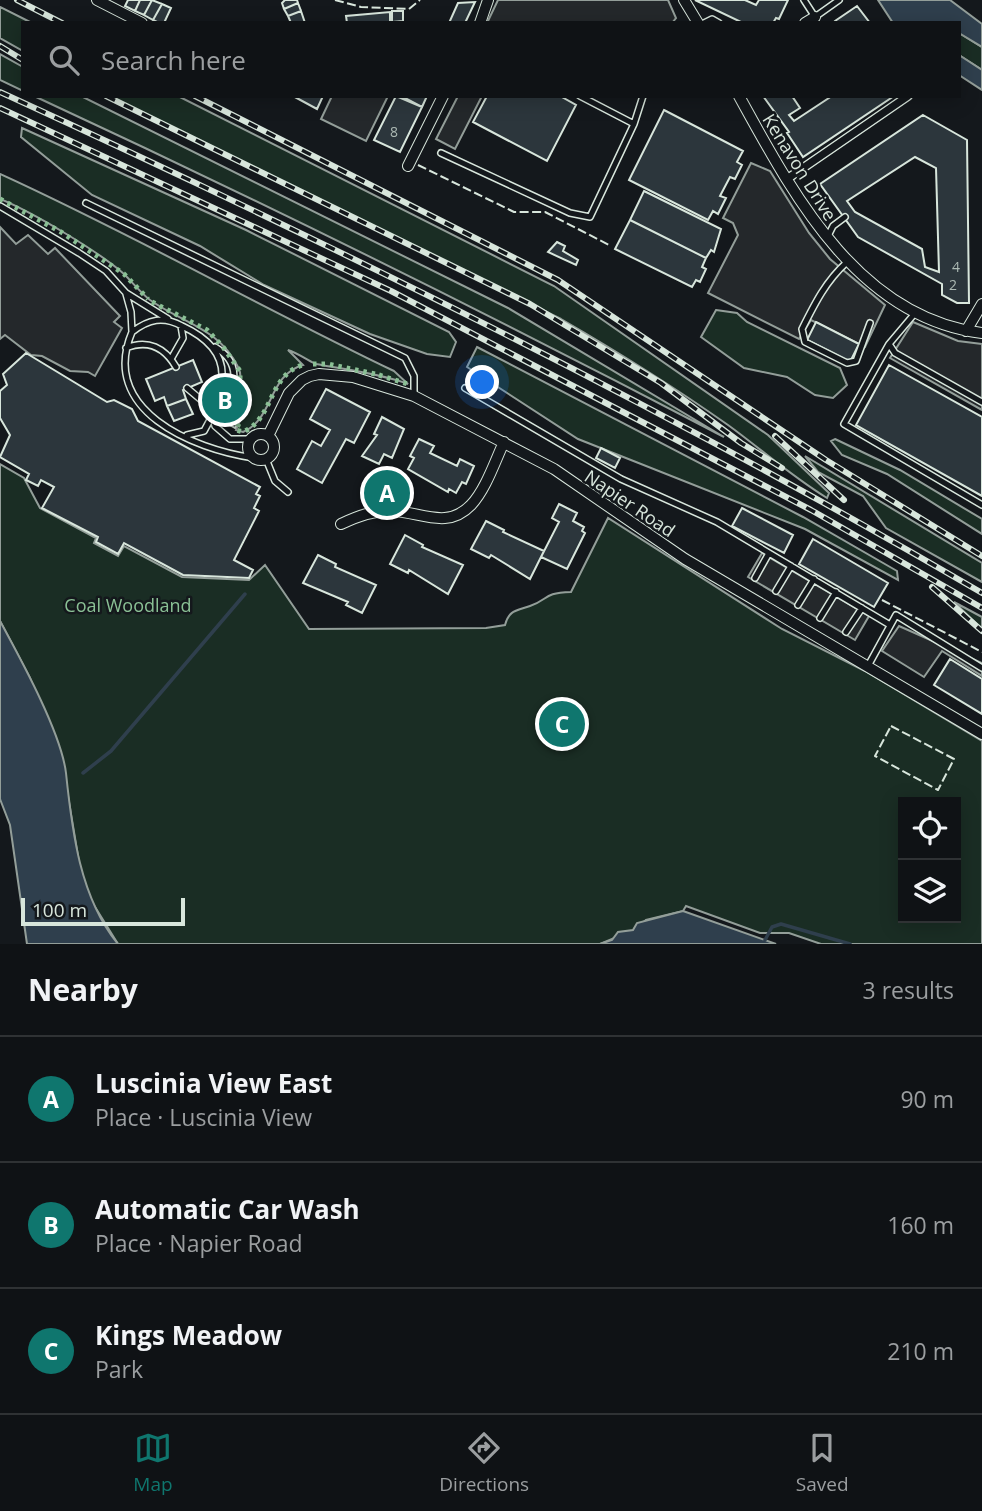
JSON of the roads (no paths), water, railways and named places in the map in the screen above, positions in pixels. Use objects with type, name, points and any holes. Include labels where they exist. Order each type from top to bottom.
[{"type":"street","points":[[97,0],[138,21]]},
{"type":"street","points":[[481,21],[488,0]]},
{"type":"street","points":[[684,0],[696,21]]},
{"type":"street","points":[[808,21],[815,16]]},
{"type":"street","points":[[408,166],[442,98]]},
{"type":"street","name":"Kenavon Drive","points":[[740,98],[787,179],[828,239],[847,261],[916,312],[966,331],[982,333]]},
{"type":"street","points":[[787,179],[905,98]]},
{"type":"street","points":[[966,331],[982,304]]},
{"type":"street","name":"Napier Road","points":[[268,436],[295,386],[319,374],[380,383],[414,396],[554,470],[685,559],[982,734]]},
{"type":"street","points":[[261,434],[268,436],[274,448],[266,459],[254,458],[249,451],[251,439],[261,434]]},
{"type":"street","points":[[341,524],[374,511],[399,511],[440,519],[457,515],[471,504],[504,442]]},
{"type":"lane","points":[[804,0],[815,16],[839,0]]},
{"type":"lane","points":[[584,98],[634,124]]},
{"type":"lane","points":[[441,153],[570,214],[590,216],[634,124],[641,98]]},
{"type":"lane","points":[[86,203],[405,358],[414,376],[414,396]]},
{"type":"lane","points":[[0,206],[106,271],[126,293],[226,354],[233,366],[234,381],[231,390]]},
{"type":"lane","points":[[828,239],[833,226],[845,217]]},
{"type":"lane","points":[[847,261],[828,280],[802,329],[805,342],[847,363],[856,361],[870,323]]},
{"type":"lane","points":[[126,293],[132,332],[126,348],[125,376],[141,407],[158,421],[185,435],[225,452],[254,458]]},
{"type":"lane","points":[[916,312],[889,344],[844,424],[982,505]]},
{"type":"lane","points":[[132,332],[148,322],[169,319]]},
{"type":"lane","points":[[171,359],[183,336],[179,324]]},
{"type":"lane","points":[[889,344],[895,353],[982,402]]},
{"type":"lane","points":[[126,348],[150,345],[171,359],[176,367]]},
{"type":"lane","points":[[185,435],[204,431],[222,379],[221,365],[212,345]]},
{"type":"lane","points":[[187,388],[212,412],[217,430],[230,439],[251,439]]},
{"type":"lane","points":[[465,388],[621,479],[717,522],[890,625]]},
{"type":"lane","points":[[217,430],[224,406]]},
{"type":"lane","points":[[266,459],[275,481],[288,492]]},
{"type":"lane","points":[[755,578],[769,553]]},
{"type":"lane","points":[[776,591],[791,566]]},
{"type":"lane","points":[[798,605],[814,579]]},
{"type":"lane","points":[[820,618],[836,592]]},
{"type":"lane","points":[[846,632],[862,608]]},
{"type":"lane","points":[[868,666],[896,615],[982,668]]},
{"type":"water","points":[[878,0],[950,0],[982,24],[982,47],[961,34],[961,21],[892,21]]},
{"type":"water","points":[[961,56],[982,70],[982,90],[961,76]]},
{"type":"water","points":[[0,621],[39,696],[63,756],[71,818],[86,885],[105,926],[118,944],[27,944],[10,825],[0,799]]},
{"type":"water","points":[[683,911],[776,944],[600,944],[612,940],[618,932],[633,930],[637,923]]},
{"type":"waterway","points":[[83,773],[111,751],[245,594]]},
{"type":"waterway","points":[[765,940],[772,927],[781,924],[850,944]]},
{"type":"railway","points":[[17,0],[58,21]]},
{"type":"railway","points":[[0,46],[21,59]]},
{"type":"railway","points":[[0,92],[250,209],[497,330],[741,458],[982,593]]},
{"type":"railway","points":[[110,98],[530,304],[661,383],[741,443],[782,468]]},
{"type":"railway","points":[[199,98],[558,280],[826,460],[982,556]]},
{"type":"railway","points":[[0,108],[391,291],[811,510],[982,608]]},
{"type":"railway","points":[[775,436],[844,500]]},
{"type":"railway","points":[[932,587],[982,631]]},
{"type":"place","name":"Automatic Car Wash","points":[[225,400]]},
{"type":"place","name":"Luscinia View East","points":[[387,493]]},
{"type":"place","name":"Kings Meadow","points":[[562,724]]},
{"type":"park label","name":"Coal Woodland","points":[[128,605]]}]
